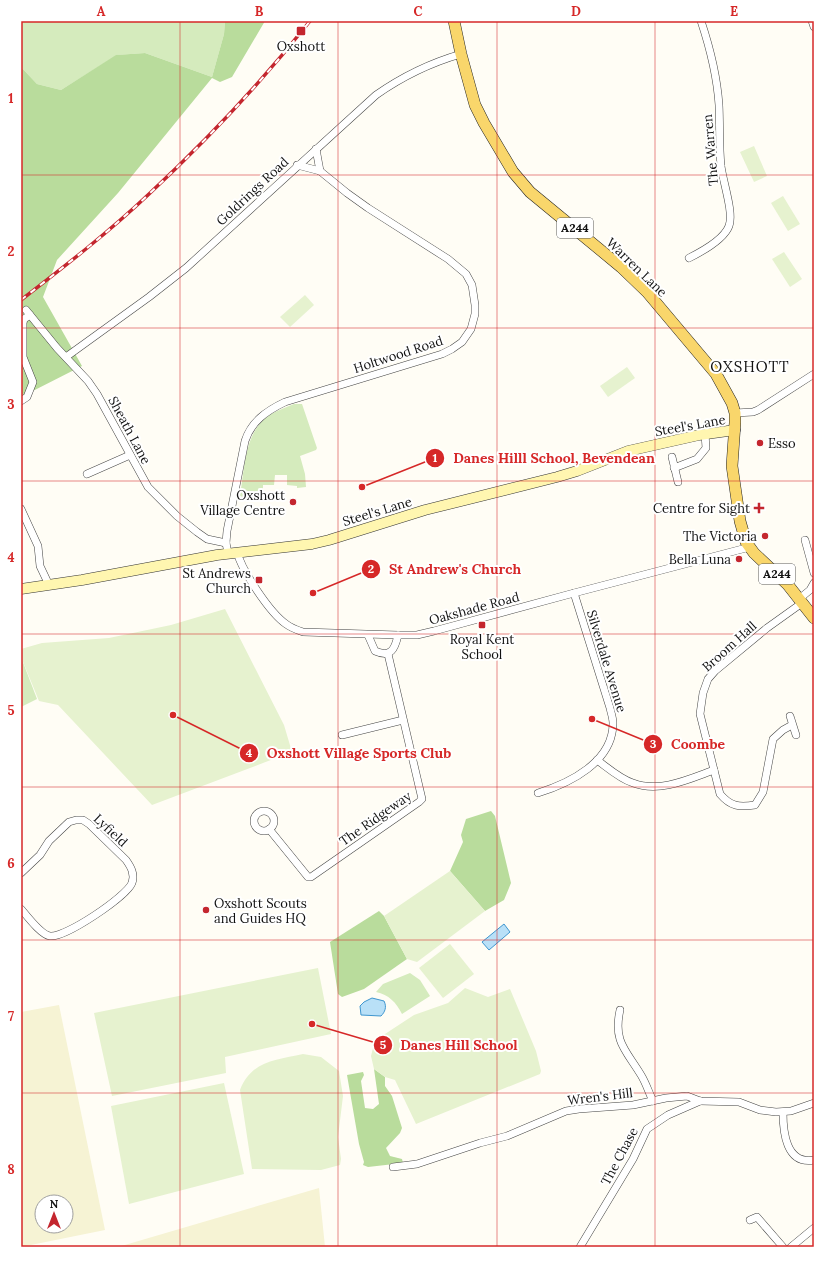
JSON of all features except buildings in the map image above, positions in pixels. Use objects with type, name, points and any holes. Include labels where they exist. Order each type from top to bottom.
[{"type":"main road","name":"Warren Lane","points":[[454,21],[461,54],[475,105],[513,172],[530,192],[621,267],[647,292],[716,374],[732,403],[735,413]]},
{"type":"main road","name":"A244","points":[[735,413],[735,430],[732,455],[733,477],[744,536],[750,547],[762,561],[788,585],[814,618]]},
{"type":"street","name":"The Warren","points":[[689,258],[702,251],[726,232],[730,226],[731,217],[721,165],[719,104],[715,73],[701,21]]},
{"type":"street","points":[[812,21],[814,27]]},
{"type":"street","name":"Goldrings Road","points":[[66,357],[149,297],[186,268],[316,148],[376,95],[393,82],[416,70],[440,60],[461,54]]},
{"type":"street","points":[[316,148],[320,171]]},
{"type":"street","name":"Holtwood Road","points":[[231,550],[227,531],[245,441],[248,432],[255,422],[274,407],[285,402],[442,354],[462,342],[471,329],[475,314],[476,305],[472,285],[466,274],[448,258],[368,208],[320,171],[297,166]]},
{"type":"street","name":"Sheath Lane","points":[[21,401],[27,398],[33,382],[23,357],[23,323],[28,312],[88,381],[97,394],[148,487],[177,516],[197,532],[207,539],[231,550]]},
{"type":"street","points":[[735,413],[753,412],[758,410],[814,374]]},
{"type":"street","name":"Steel's Lane","points":[[21,589],[82,580],[231,550],[312,544],[411,514],[564,475],[628,451],[705,434],[735,430]]},
{"type":"street","points":[[674,468],[697,459],[706,448],[705,434]]},
{"type":"street","points":[[87,474],[130,455]]},
{"type":"street","points":[[672,457],[678,482]]},
{"type":"street","points":[[21,508],[38,546],[40,566],[49,585]]},
{"type":"street","points":[[805,540],[814,573]]},
{"type":"street","name":"Oakshade Road","points":[[231,550],[243,566],[265,602],[285,624],[294,629],[303,632],[398,635],[417,634],[448,628],[750,547]]},
{"type":"street","name":"Broom Hall","points":[[792,725],[783,730],[773,739],[763,792],[755,805],[744,807],[727,803],[720,794],[700,714],[703,693],[708,679],[715,671],[801,601],[814,584]]},
{"type":"street","name":"Silverdale Avenue","points":[[538,793],[570,780],[592,765],[605,751],[612,735],[614,722],[574,593]]},
{"type":"street","points":[[368,634],[375,651],[388,654],[393,650],[398,635]]},
{"type":"street","name":"The Ridgeway","points":[[269,829],[308,876],[311,877],[422,799],[422,793],[388,654]]},
{"type":"street","points":[[790,716],[796,735]]},
{"type":"street","points":[[342,735],[403,720]]},
{"type":"street","points":[[597,760],[615,774],[633,783],[649,787],[681,782],[714,770]]},
{"type":"street","name":"Lyfield","points":[[21,873],[40,855],[49,841],[69,822],[83,820],[126,860],[131,867],[133,876],[130,887],[102,910],[59,935],[49,936],[43,932],[21,909]]},
{"type":"street","points":[[620,1010],[617,1020],[618,1032],[622,1047],[642,1077],[653,1101]]},
{"type":"street","name":"Wren's Hill","points":[[392,1167],[417,1164],[466,1147],[507,1136],[566,1111],[633,1105],[666,1098],[687,1096],[700,1101],[732,1101],[760,1110],[783,1112],[791,1111],[814,1103]]},
{"type":"street","name":"The Chase","points":[[580,1247],[633,1159],[648,1128],[668,1115],[700,1101]]},
{"type":"street","points":[[783,1112],[785,1138],[789,1149],[796,1156],[805,1160],[814,1160]]},
{"type":"street","points":[[750,1220],[757,1217],[783,1247]]},
{"type":"street","points":[[791,1247],[814,1228]]},
{"type":"shaded area","points":[[59,1005],[105,1230],[21,1247],[21,1012]]},
{"type":"shaded area","points":[[319,1188],[325,1247],[118,1247]]},
{"type":"green space","points":[[21,21],[225,21],[224,34],[212,77],[145,53],[117,55],[61,90],[37,84],[21,67]]},
{"type":"green space","points":[[225,21],[265,21],[232,77],[220,82],[212,78],[118,193],[57,260],[43,297],[82,366],[21,397],[21,67],[37,84],[61,90],[116,55],[145,53],[212,77],[224,34]]},
{"type":"green space","points":[[754,146],[767,176],[754,182],[740,152]]},
{"type":"green space","points":[[783,196],[800,224],[788,231],[771,203]]},
{"type":"green space","points":[[784,252],[802,279],[790,287],[772,259]]},
{"type":"green space","points":[[305,295],[314,305],[290,327],[280,317]]},
{"type":"green space","points":[[627,367],[635,378],[608,397],[600,386]]},
{"type":"green space","points":[[294,404],[302,404],[317,448],[316,450],[300,456],[305,474],[306,487],[297,488],[297,486],[287,485],[287,475],[275,475],[274,485],[263,485],[263,496],[257,495],[255,501],[240,496],[247,450],[255,430],[262,421],[271,414]]},
{"type":"green space","points":[[225,609],[284,725],[292,752],[152,805],[58,705],[39,701],[21,657],[21,649],[42,643],[109,638],[171,625]]},
{"type":"green space","points":[[21,657],[37,699],[21,707]]},
{"type":"green space","points":[[491,811],[495,816],[511,883],[504,900],[485,911],[450,871],[463,842],[461,835],[466,819]]},
{"type":"green space","points":[[450,871],[485,911],[417,962],[407,959],[384,916]]},
{"type":"green space","points":[[379,911],[384,916],[407,959],[364,989],[342,997],[338,994],[330,942]]},
{"type":"green space","points":[[450,944],[474,974],[443,998],[419,968]]},
{"type":"green space","points":[[318,968],[331,1034],[225,1057],[226,1073],[112,1096],[94,1013]]},
{"type":"green space","points":[[410,973],[420,980],[430,996],[402,1014],[392,1000],[385,995],[376,992],[383,984]]},
{"type":"green space","points":[[465,988],[488,997],[510,989],[536,1051],[541,1071],[540,1074],[416,1124],[395,1080],[385,1077],[374,1069],[371,1056],[374,1044],[385,1034],[414,1015],[448,1003]]},
{"type":"green space","points":[[303,1054],[321,1057],[339,1071],[343,1096],[338,1137],[341,1159],[340,1165],[321,1170],[252,1169],[240,1090],[245,1080],[258,1067],[274,1060]]},
{"type":"green space","points":[[374,1069],[385,1077],[385,1086],[392,1096],[402,1128],[400,1133],[386,1148],[390,1156],[402,1159],[403,1163],[368,1167],[363,1165],[364,1162],[359,1144],[347,1075],[363,1072],[364,1075],[361,1081],[365,1108],[373,1109],[379,1104]]},
{"type":"green space","points":[[224,1083],[244,1174],[129,1204],[111,1106]]},
{"type":"water","points":[[504,924],[510,932],[489,950],[482,942]]},
{"type":"water","points":[[372,998],[384,1001],[384,1013],[381,1016],[361,1015],[360,1006]]},
{"type":"railway","points":[[21,300],[103,235],[171,174],[253,89],[310,21]]},
{"type":"place","name":"Oxshott","points":[[301,31]]},
{"type":"place","name":"Esso","points":[[760,443]]},
{"type":"place","name":"Danes Hilll School, Bevendean","points":[[362,487]]},
{"type":"place","name":"Oxshott Village Centre","points":[[293,502]]},
{"type":"place","name":"Centre for Sight","points":[[759,508]]},
{"type":"place","name":"The Victoria","points":[[765,536]]},
{"type":"place","name":"Bella Luna","points":[[739,559]]},
{"type":"place","name":"St Andrews Church","points":[[259,580]]},
{"type":"place","name":"St Andrew's Church","points":[[313,593]]},
{"type":"place","name":"Royal Kent School","points":[[482,625]]},
{"type":"place","name":"Oxshott Village Sports Club","points":[[173,715]]},
{"type":"place","name":"Coombe","points":[[592,719]]},
{"type":"place","name":"Oxshott Scouts and Guides HQ","points":[[206,910]]},
{"type":"place","name":"Danes Hill School","points":[[312,1024]]},
{"type":"district","name":"OXSHOTT","points":[[750,367]]}]
